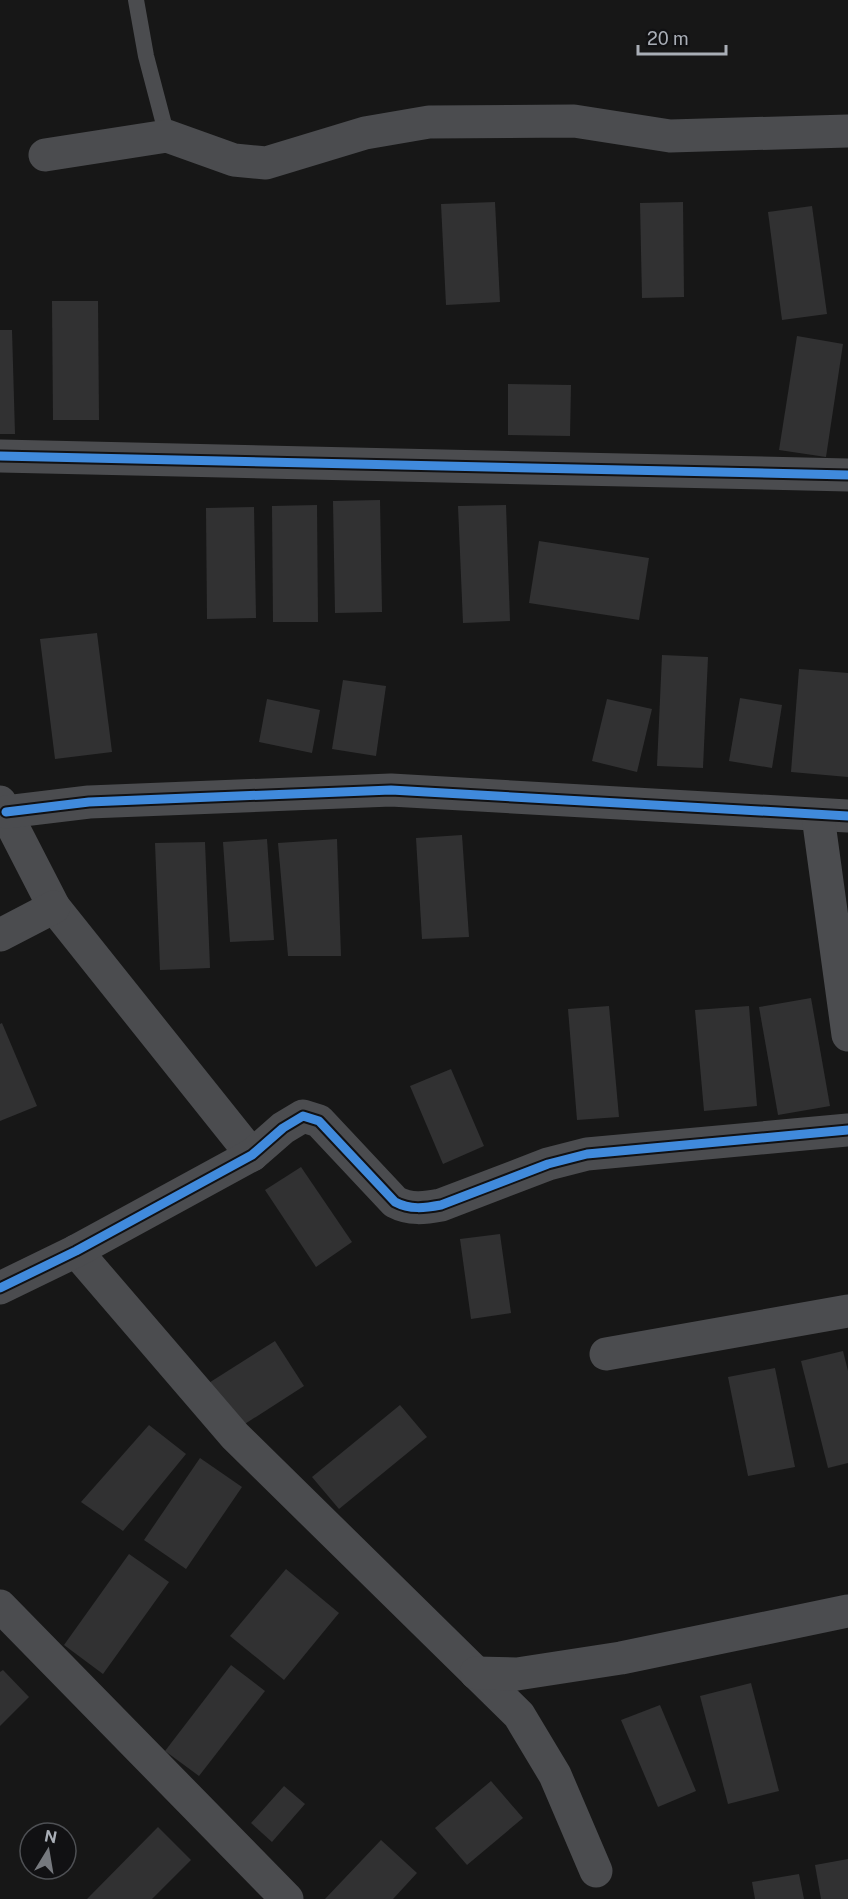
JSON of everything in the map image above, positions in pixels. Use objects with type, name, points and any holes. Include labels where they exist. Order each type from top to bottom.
[{"type":"street","points":[[45,155],[167,136],[234,160],[266,163],[365,133],[429,122],[574,121],[670,136],[848,131]]},
{"type":"street","points":[[0,456],[848,475]]},
{"type":"street","points":[[252,1155],[54,907],[3,807],[391,790],[833,816],[848,1035]]},
{"type":"street","points":[[0,935],[54,907]]},
{"type":"street","points":[[0,1287],[76,1251],[252,1155],[283,1128],[303,1116],[319,1121],[395,1202],[404,1207],[422,1208],[441,1205],[548,1164],[587,1154],[848,1130]]},
{"type":"street","points":[[76,1251],[235,1436],[519,1716],[555,1775],[596,1871]]},
{"type":"street","points":[[606,1354],[848,1311]]},
{"type":"street","points":[[0,1606],[287,1899]]},
{"type":"street","points":[[476,1673],[517,1674],[621,1658],[848,1611]]},
{"type":"lane","points":[[136,0],[146,56],[167,136]]},
{"type":"building","points":[[495,202],[500,302],[446,305],[441,204]]},
{"type":"building","points":[[683,202],[684,297],[642,298],[640,203]]},
{"type":"building","points":[[812,206],[827,314],[782,320],[768,212]]},
{"type":"building","points":[[52,301],[98,301],[99,420],[53,420]]},
{"type":"building","points":[[0,330],[12,330],[15,434],[0,434]]},
{"type":"building","points":[[797,336],[843,344],[826,457],[779,450]]},
{"type":"building","points":[[508,384],[571,385],[570,436],[508,435]]},
{"type":"building","points":[[380,500],[382,612],[335,613],[333,501]]},
{"type":"building","points":[[317,505],[318,622],[273,622],[272,506]]},
{"type":"building","points":[[506,505],[510,621],[463,623],[458,506]]},
{"type":"building","points":[[254,507],[256,618],[207,619],[206,508]]},
{"type":"building","points":[[539,541],[649,558],[639,620],[529,603]]},
{"type":"building","points":[[97,633],[112,752],[55,759],[40,639]]},
{"type":"building","points":[[662,655],[708,657],[703,768],[657,766]]},
{"type":"building","points":[[799,669],[848,673],[848,777],[791,772]]},
{"type":"building","points":[[343,680],[386,686],[376,756],[332,749]]},
{"type":"building","points":[[740,698],[782,705],[772,768],[729,761]]},
{"type":"building","points":[[267,699],[320,710],[312,753],[259,742]]},
{"type":"building","points":[[607,699],[652,709],[637,772],[592,761]]},
{"type":"building","points":[[462,835],[469,937],[422,939],[416,838]]},
{"type":"building","points":[[267,839],[274,940],[230,942],[223,842]]},
{"type":"building","points":[[337,839],[341,956],[288,956],[278,843]]},
{"type":"building","points":[[205,842],[210,968],[160,970],[155,843]]},
{"type":"building","points":[[811,998],[830,1106],[778,1115],[759,1007]]},
{"type":"building","points":[[609,1006],[619,1117],[577,1120],[568,1009]]},
{"type":"building","points":[[749,1006],[757,1106],[704,1111],[695,1010]]},
{"type":"building","points":[[2,1023],[37,1106],[0,1121],[0,1024]]},
{"type":"building","points":[[451,1069],[484,1146],[443,1164],[410,1086]]},
{"type":"building","points":[[301,1167],[352,1242],[316,1267],[265,1190]]},
{"type":"building","points":[[500,1234],[511,1313],[471,1319],[460,1239]]},
{"type":"building","points":[[275,1341],[304,1386],[234,1431],[204,1386]]},
{"type":"building","points":[[843,1351],[848,1371],[848,1463],[828,1468],[801,1361]]},
{"type":"building","points":[[775,1368],[795,1467],[748,1476],[728,1377]]},
{"type":"building","points":[[400,1405],[427,1437],[339,1509],[312,1477]]},
{"type":"building","points":[[149,1425],[186,1454],[123,1531],[81,1502]]},
{"type":"building","points":[[200,1458],[242,1487],[186,1569],[144,1540]]},
{"type":"building","points":[[129,1554],[169,1582],[103,1674],[64,1645]]},
{"type":"building","points":[[286,1569],[339,1613],[284,1680],[230,1636]]},
{"type":"building","points":[[231,1665],[265,1691],[199,1776],[165,1751]]},
{"type":"building","points":[[3,1670],[29,1697],[0,1726],[0,1672]]},
{"type":"building","points":[[751,1683],[779,1791],[728,1804],[700,1696]]},
{"type":"building","points":[[660,1705],[696,1791],[658,1807],[621,1720]]},
{"type":"building","points":[[491,1781],[523,1818],[467,1865],[435,1828]]},
{"type":"building","points":[[284,1786],[305,1804],[272,1842],[251,1823]]},
{"type":"building","points":[[158,1827],[191,1860],[152,1899],[87,1899]]},
{"type":"building","points":[[381,1840],[417,1873],[393,1899],[325,1899]]},
{"type":"building","points":[[848,1859],[848,1899],[821,1899],[815,1865]]},
{"type":"building","points":[[799,1874],[804,1899],[755,1899],[752,1882]]},
{"type":"cycle path","points":[[0,456],[848,475]]},
{"type":"cycle path","points":[[6,812],[89,802],[391,790],[848,816]]},
{"type":"cycle path","points":[[0,1288],[76,1251],[252,1155],[283,1128],[303,1116],[319,1121],[395,1202],[418,1208],[441,1205],[548,1164],[587,1154],[848,1130]]}]
